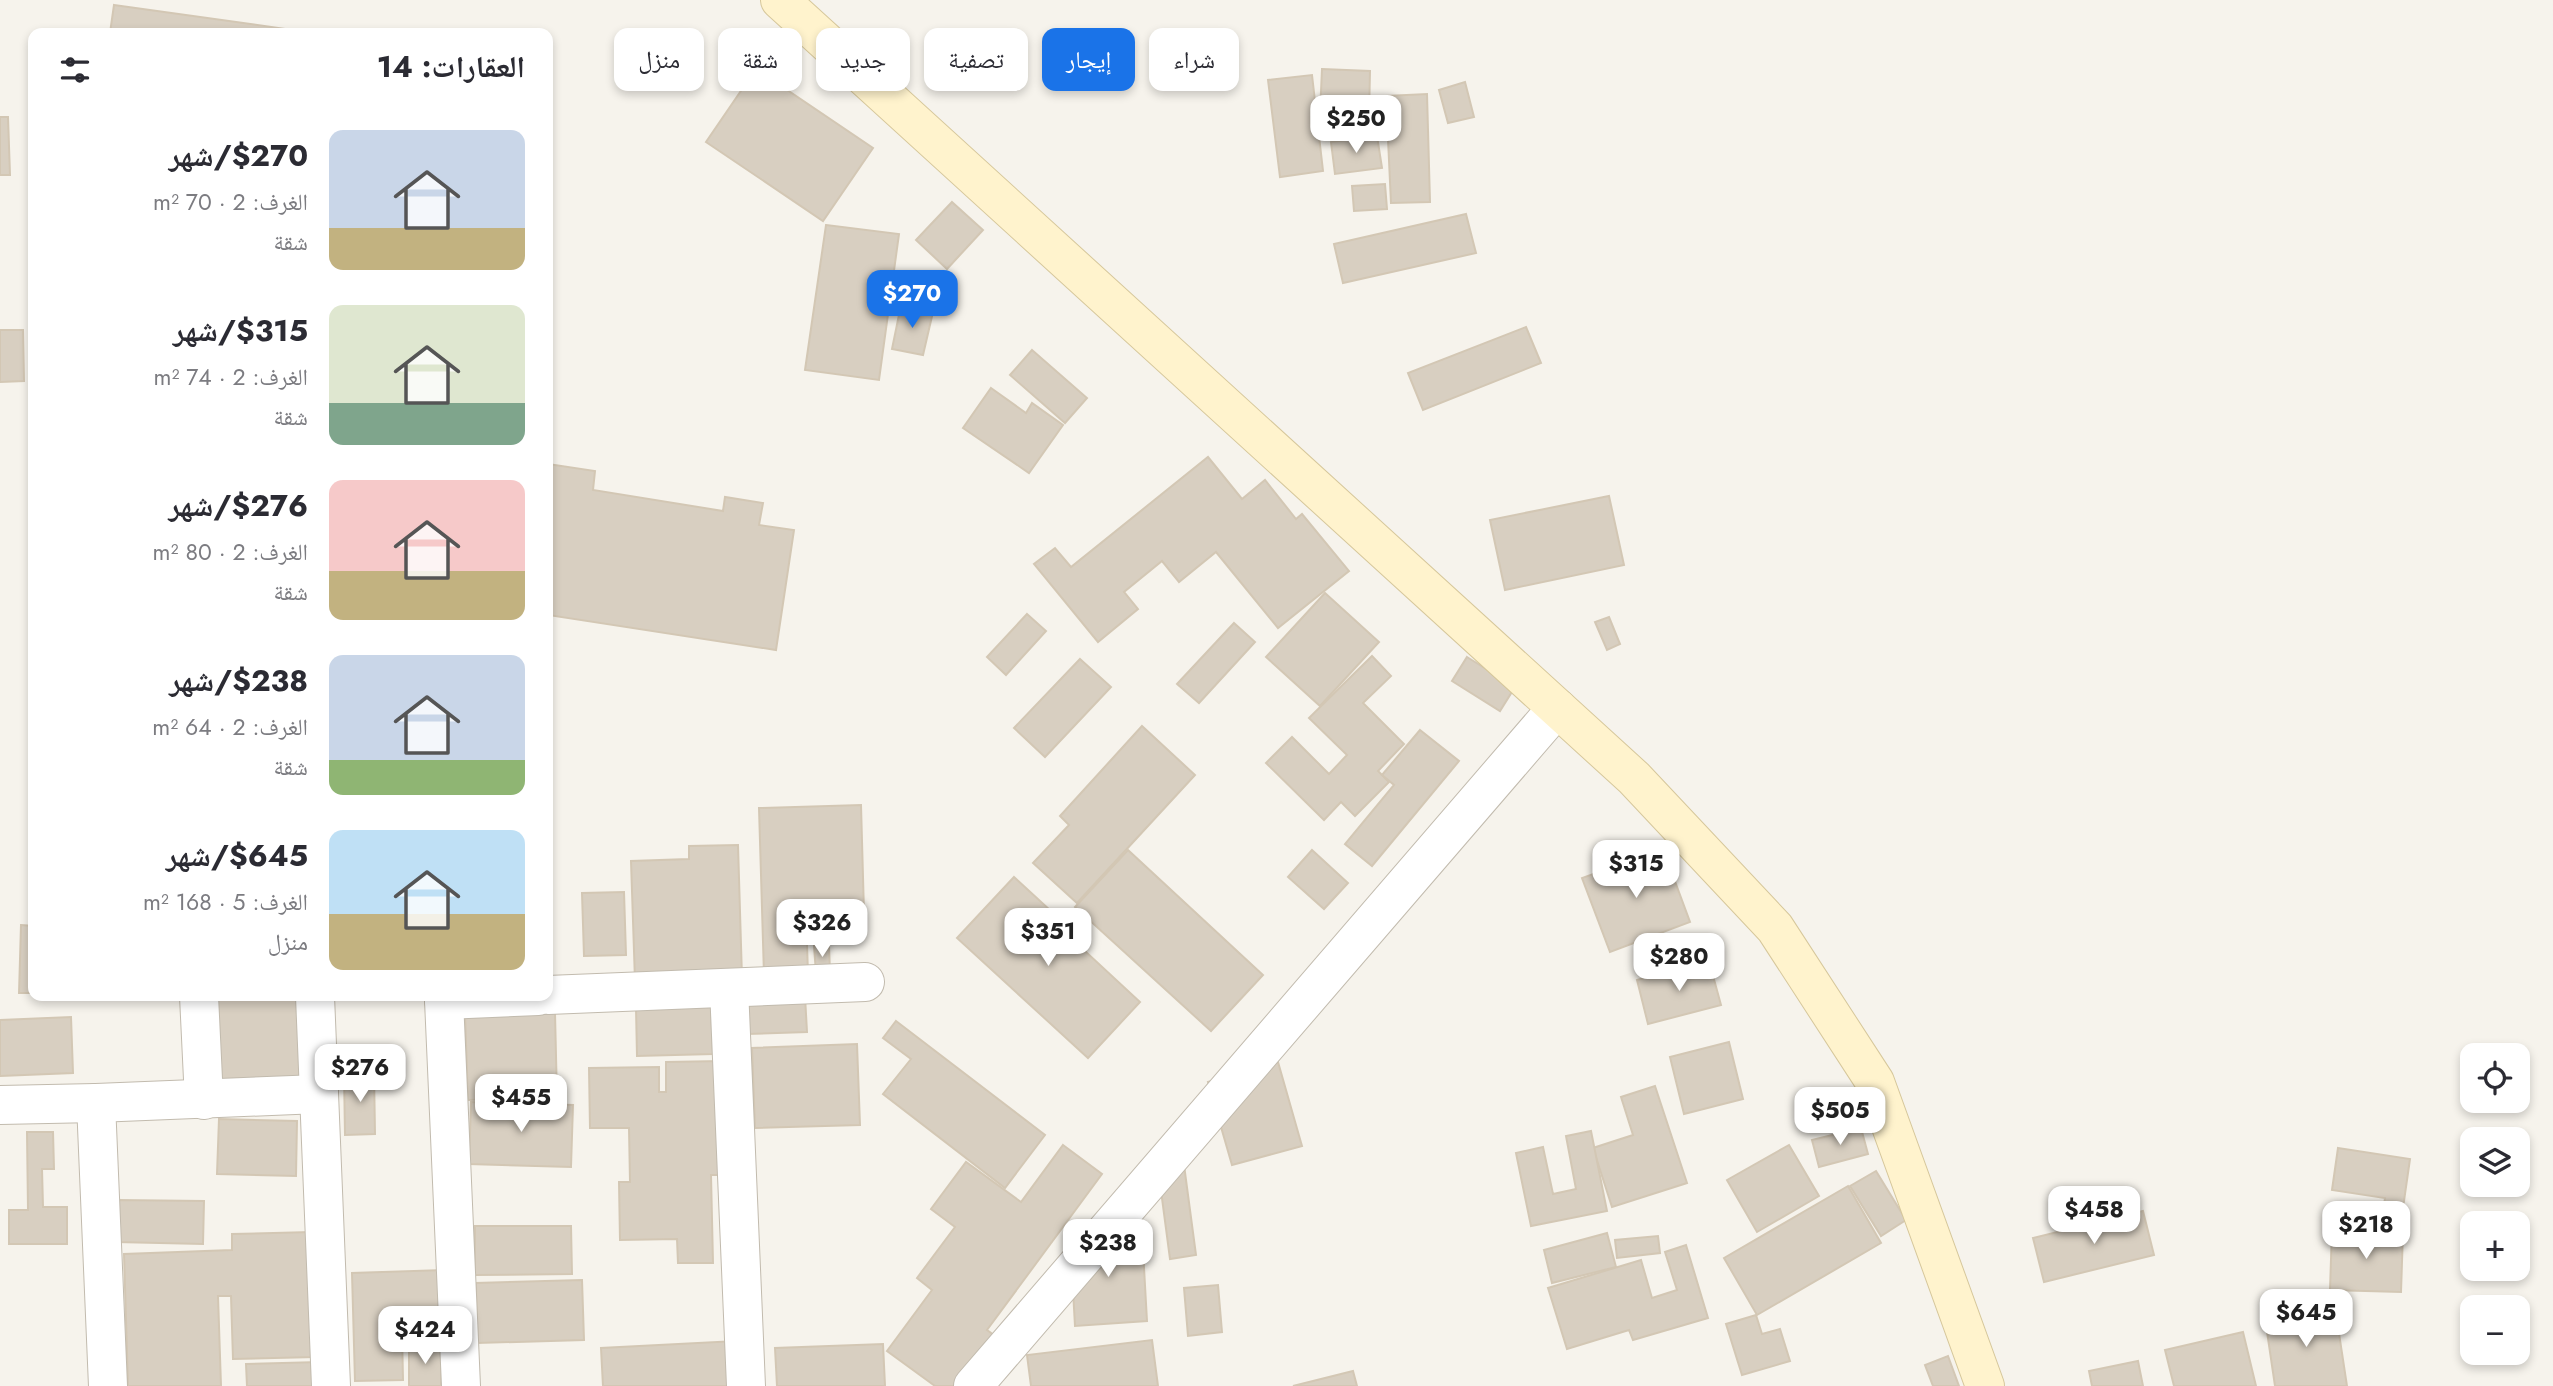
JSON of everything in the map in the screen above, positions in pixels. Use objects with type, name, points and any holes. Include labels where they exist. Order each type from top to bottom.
[{"type":"main road","points":[[780,0],[1634,778],[1775,928],[1875,1082],[1985,1386]]},
{"type":"street","points":[[972,1386],[1557,708]]},
{"type":"street","points":[[553,995],[865,982]]},
{"type":"street","points":[[729,988],[746,1386]]},
{"type":"street","points":[[199,1001],[204,1100]]},
{"type":"street","points":[[315,1001],[331,1386]]},
{"type":"street","points":[[444,1001],[461,1386]]},
{"type":"street","points":[[0,1105],[96,1104],[319,1094]]},
{"type":"street","points":[[96,1104],[108,1386]]},
{"type":"building","points":[[114,5],[279,28],[111,28]]},
{"type":"building","points":[[1322,69],[1370,71],[1369,117],[1320,115]]},
{"type":"building","points":[[1312,75],[1323,171],[1280,177],[1268,80]]},
{"type":"building","points":[[1465,82],[1474,117],[1448,123],[1439,90]]},
{"type":"building","points":[[741,91],[789,91],[873,148],[823,221],[706,142]]},
{"type":"building","points":[[1427,94],[1430,202],[1391,203],[1386,96]]},
{"type":"building","points":[[0,117],[8,117],[10,175],[0,175]]},
{"type":"building","points":[[1377,136],[1382,168],[1335,174],[1331,142]]},
{"type":"building","points":[[1385,184],[1387,209],[1354,211],[1352,186]]},
{"type":"building","points":[[952,202],[983,230],[947,269],[916,240]]},
{"type":"building","points":[[1466,214],[1476,253],[1343,283],[1334,244]]},
{"type":"building","points":[[826,225],[899,234],[879,380],[805,370]]},
{"type":"building","points":[[901,305],[933,312],[923,355],[892,349]]},
{"type":"building","points":[[1526,327],[1541,363],[1423,410],[1408,373]]},
{"type":"building","points":[[0,330],[23,330],[24,381],[0,382]]},
{"type":"building","points":[[1032,350],[1087,398],[1065,423],[1010,375]]},
{"type":"building","points":[[991,388],[1026,413],[1032,403],[1063,425],[1029,473],[963,428]]},
{"type":"building","points":[[1208,457],[1242,499],[1265,480],[1296,519],[1302,514],[1349,571],[1278,628],[1216,552],[1179,582],[1162,561],[1124,592],[1138,609],[1098,642],[1034,564],[1055,548],[1071,567]]},
{"type":"building","points":[[553,465],[595,471],[593,490],[723,511],[725,497],[763,503],[759,525],[794,530],[776,650],[553,616]]},
{"type":"building","points":[[1609,496],[1624,565],[1505,590],[1490,520]]},
{"type":"building","points":[[1325,593],[1379,642],[1320,706],[1266,657]]},
{"type":"building","points":[[1027,614],[1046,631],[1006,675],[987,657]]},
{"type":"building","points":[[1609,617],[1620,644],[1607,650],[1595,622]]},
{"type":"building","points":[[1234,623],[1255,642],[1199,703],[1177,684]]},
{"type":"building","points":[[1372,656],[1391,676],[1363,703],[1404,744],[1378,771],[1389,782],[1355,816],[1341,802],[1324,820],[1266,763],[1292,737],[1329,774],[1347,755],[1309,718]]},
{"type":"building","points":[[1467,657],[1515,687],[1500,711],[1452,681]]},
{"type":"building","points":[[1080,659],[1111,687],[1045,757],[1014,728]]},
{"type":"building","points":[[1142,726],[1195,775],[1077,903],[1033,863],[1069,825],[1060,816]]},
{"type":"building","points":[[1420,730],[1459,761],[1372,866],[1345,844],[1394,785],[1382,775]]},
{"type":"building","points":[[861,805],[864,913],[806,914],[808,974],[764,975],[759,808]]},
{"type":"building","points":[[738,845],[742,978],[635,981],[631,861],[689,859],[689,846]]},
{"type":"building","points":[[1663,849],[1690,922],[1610,952],[1582,878]]},
{"type":"building","points":[[1128,850],[1263,975],[1211,1031],[1075,907]]},
{"type":"building","points":[[1312,850],[1348,883],[1324,909],[1288,877]]},
{"type":"building","points":[[1014,877],[1063,922],[1059,927],[1140,1002],[1088,1058],[957,938]]},
{"type":"building","points":[[624,892],[626,955],[584,956],[582,893]]},
{"type":"building","points":[[21,925],[28,926],[28,993],[19,993]]},
{"type":"building","points":[[814,946],[829,946],[830,972],[816,973]]},
{"type":"building","points":[[1709,961],[1721,1005],[1648,1024],[1637,980]]},
{"type":"building","points":[[805,996],[807,1032],[747,1034],[746,998]]},
{"type":"building","points":[[215,1001],[305,1001],[307,1085],[217,1087]]},
{"type":"building","points":[[711,1006],[713,1054],[637,1056],[636,1008]]},
{"type":"building","points":[[555,1013],[557,1098],[468,1100],[465,1015]]},
{"type":"building","points":[[71,1017],[73,1073],[0,1076],[0,1020]]},
{"type":"building","points":[[896,1021],[1045,1135],[1005,1188],[883,1094],[911,1059],[883,1038]]},
{"type":"building","points":[[1729,1042],[1743,1099],[1684,1114],[1670,1057]]},
{"type":"building","points":[[857,1044],[860,1125],[755,1128],[752,1048]]},
{"type":"building","points":[[722,1061],[724,1175],[711,1175],[713,1263],[678,1263],[677,1239],[620,1240],[619,1182],[630,1182],[629,1128],[590,1128],[589,1068],[659,1067],[659,1092],[666,1092],[666,1062]]},
{"type":"building","points":[[1278,1062],[1302,1146],[1232,1165],[1208,1082]]},
{"type":"building","points":[[374,1073],[375,1134],[345,1135],[344,1074]]},
{"type":"building","points":[[1655,1086],[1687,1183],[1612,1207],[1593,1148],[1633,1135],[1621,1097]]},
{"type":"building","points":[[471,1102],[573,1105],[571,1167],[469,1164]]},
{"type":"building","points":[[219,1119],[297,1121],[296,1176],[217,1174]]},
{"type":"building","points":[[1861,1128],[1868,1154],[1819,1167],[1812,1140]]},
{"type":"building","points":[[1591,1131],[1607,1211],[1531,1226],[1516,1153],[1543,1147],[1553,1194],[1576,1189],[1566,1136]]},
{"type":"building","points":[[27,1132],[53,1132],[54,1169],[42,1169],[43,1207],[67,1207],[67,1244],[9,1244],[9,1210],[28,1210]]},
{"type":"building","points":[[1063,1145],[1102,1174],[987,1330],[1008,1345],[977,1386],[935,1386],[887,1351],[932,1290],[917,1278],[955,1227],[931,1209],[966,1162],[1021,1202]]},
{"type":"building","points":[[1789,1145],[1819,1196],[1757,1232],[1727,1180]]},
{"type":"building","points":[[2338,1148],[2410,1159],[2400,1229],[2381,1227],[2385,1198],[2332,1190]]},
{"type":"building","points":[[1184,1165],[1196,1255],[1170,1259],[1158,1168]]},
{"type":"building","points":[[1876,1171],[1906,1220],[1881,1236],[1850,1186]]},
{"type":"building","points":[[1848,1186],[1881,1243],[1757,1315],[1724,1258]]},
{"type":"building","points":[[117,1200],[204,1201],[203,1244],[116,1242]]},
{"type":"building","points":[[2143,1211],[2154,1255],[2044,1282],[2033,1238]]},
{"type":"building","points":[[475,1226],[571,1226],[572,1274],[475,1275]]},
{"type":"building","points":[[2332,1229],[2403,1232],[2401,1292],[2330,1290]]},
{"type":"building","points":[[311,1232],[315,1357],[233,1359],[231,1296],[218,1296],[221,1386],[128,1386],[124,1254],[232,1250],[232,1234]]},
{"type":"building","points":[[1142,1232],[1147,1321],[1075,1326],[1070,1236]]},
{"type":"building","points":[[1607,1233],[1616,1267],[1552,1283],[1544,1250]]},
{"type":"building","points":[[1658,1236],[1660,1253],[1617,1258],[1615,1240]]},
{"type":"building","points":[[1686,1245],[1708,1318],[1633,1340],[1629,1330],[1567,1349],[1548,1288],[1641,1260],[1652,1298],[1677,1290],[1665,1252]]},
{"type":"building","points":[[444,1270],[446,1331],[402,1332],[403,1380],[355,1381],[352,1273]]},
{"type":"building","points":[[582,1280],[584,1340],[477,1343],[476,1283]]},
{"type":"building","points":[[1218,1285],[1222,1332],[1188,1336],[1184,1288]]},
{"type":"building","points":[[2335,1307],[2347,1386],[2275,1386],[2265,1318]]},
{"type":"building","points":[[1756,1315],[1762,1334],[1780,1329],[1790,1361],[1742,1375],[1726,1324]]},
{"type":"building","points":[[2243,1332],[2256,1386],[2174,1386],[2165,1350]]},
{"type":"building","points":[[1152,1340],[1158,1386],[1031,1386],[1027,1355]]},
{"type":"building","points":[[736,1341],[739,1386],[603,1386],[601,1348]]},
{"type":"building","points":[[883,1344],[885,1386],[777,1386],[775,1348]]},
{"type":"building","points":[[409,1346],[442,1346],[441,1386],[409,1386]]},
{"type":"building","points":[[1948,1356],[1959,1386],[1933,1386],[1925,1365]]},
{"type":"building","points":[[2138,1361],[2143,1386],[2092,1386],[2089,1371]]},
{"type":"building","points":[[320,1362],[321,1386],[247,1386],[246,1364]]},
{"type":"building","points":[[1353,1371],[1357,1386],[1293,1386]]}]
